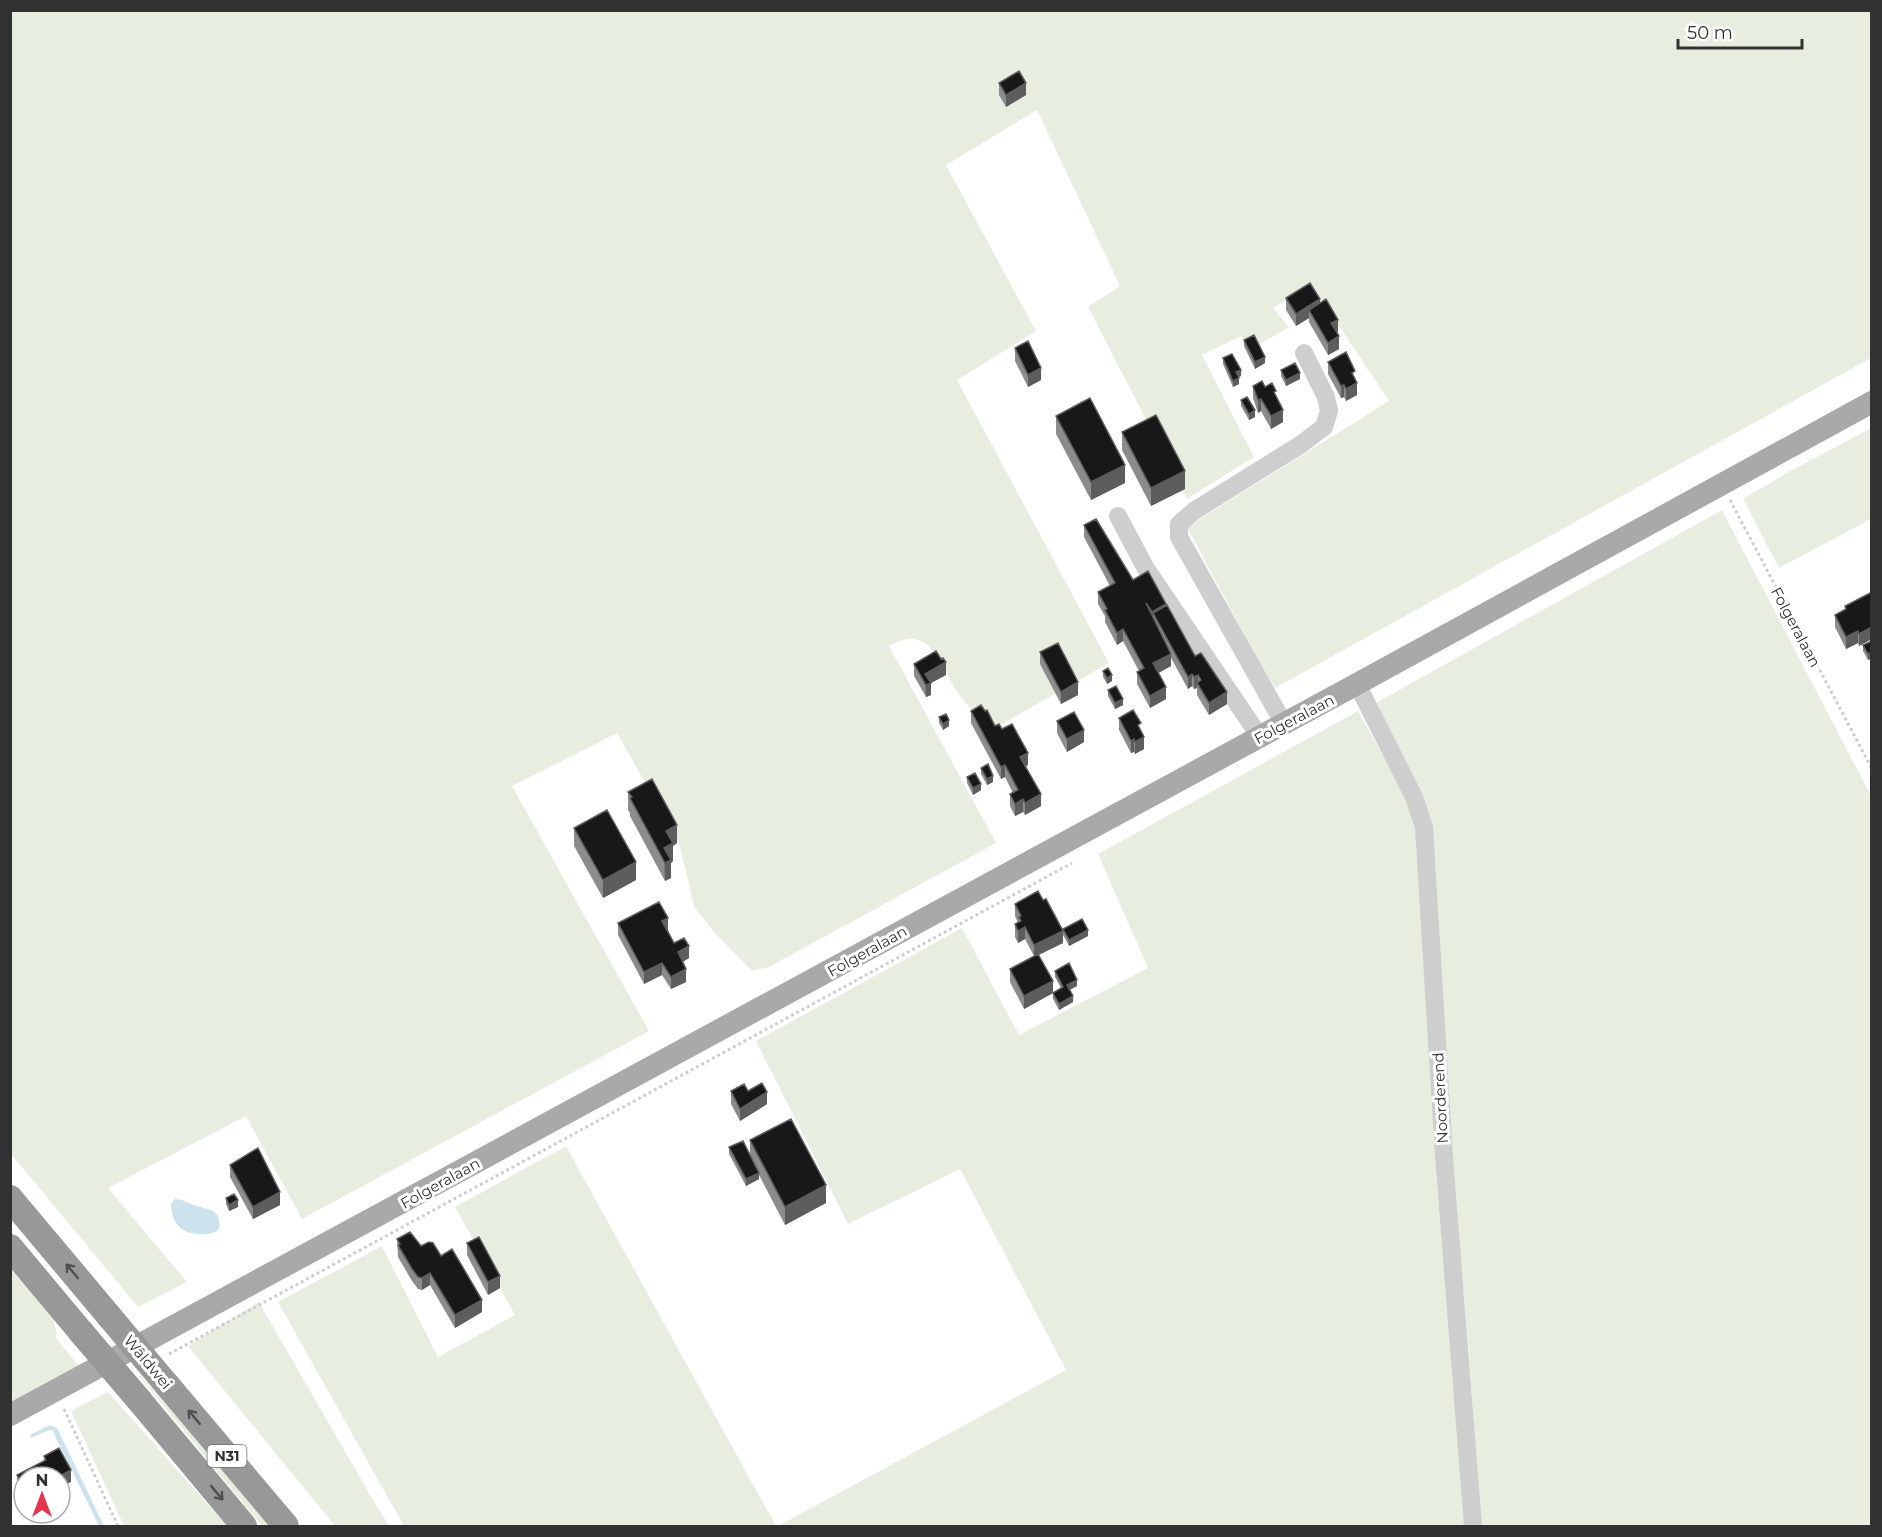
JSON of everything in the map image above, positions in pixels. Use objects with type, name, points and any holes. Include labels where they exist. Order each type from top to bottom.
[{"type":"highway","name":"Wâldwei","points":[[10,1198],[286,1527]]},
{"type":"highway","name":"N31","points":[[10,1247],[244,1527]]},
{"type":"main road","name":"Folgeralaan","points":[[10,1415],[1358,684],[1872,402]]},
{"type":"street","points":[[1284,724],[1179,537],[1179,524],[1194,511],[1300,445],[1324,427],[1329,411],[1326,398],[1304,352]]},
{"type":"street","points":[[1118,516],[1145,567],[1260,737]]},
{"type":"street","name":"Noorderend","points":[[1358,684],[1414,797],[1424,827],[1444,1157],[1473,1527]]},
{"type":"path","name":"Folgeralaan","points":[[1722,485],[1872,769]]},
{"type":"path","points":[[164,1356],[1074,862]]},
{"type":"path","points":[[64,1409],[118,1527]]},
{"type":"green space","points":[[10,11],[1871,11],[1871,358],[1275,688],[1262,668],[1187,527],[1389,401],[1312,285],[1273,308],[1289,327],[1252,349],[1241,336],[1202,355],[1254,457],[1187,499],[1088,307],[1120,286],[1037,110],[946,165],[1036,331],[957,380],[1109,663],[1002,724],[993,725],[974,711],[962,698],[939,660],[925,643],[915,639],[903,640],[889,646],[996,843],[767,968],[751,970],[713,931],[694,906],[679,843],[617,733],[512,786],[649,1031],[302,1219],[246,1116],[108,1188],[187,1282],[138,1307],[11,1154]]},
{"type":"green space","points":[[1871,428],[1871,519],[1779,568],[1743,499]]},
{"type":"green space","points":[[1722,510],[1871,796],[1871,1526],[1481,1526],[1468,1340],[1452,1167],[1431,833],[1374,704]]},
{"type":"green space","points":[[1358,711],[1403,792],[1419,837],[1436,1174],[1466,1526],[778,1526],[1066,1370],[960,1169],[848,1224],[756,1041],[962,928],[1019,1035],[1148,968],[1098,854]]},
{"type":"green space","points":[[566,1146],[776,1526],[404,1526],[278,1302],[382,1246],[438,1357],[515,1315],[455,1207]]},
{"type":"green space","points":[[11,1258],[47,1307],[56,1328],[56,1338],[82,1370],[11,1405]]},
{"type":"green space","points":[[259,1302],[389,1526],[335,1526],[188,1346]]},
{"type":"green space","points":[[139,1376],[141,1376],[271,1526],[262,1526]]},
{"type":"green space","points":[[108,1392],[227,1526],[124,1526],[71,1411]]},
{"type":"water","points":[[175,1199],[216,1213],[219,1229],[213,1233],[204,1234],[194,1234],[183,1230],[173,1217],[171,1204]]},
{"type":"water","points":[[50,1425],[57,1428],[104,1526],[99,1526],[72,1471],[72,1465],[69,1465],[52,1430],[31,1438],[30,1435]]},
{"type":"building","points":[[1019,71],[1026,83],[1006,95],[999,83]]},
{"type":"building","points":[[1310,283],[1320,299],[1296,314],[1286,298]]},
{"type":"building","points":[[1326,299],[1338,320],[1331,323],[1339,336],[1328,343],[1309,310]]},
{"type":"building","points":[[1254,335],[1265,357],[1255,362],[1244,340]]},
{"type":"building","points":[[1028,341],[1041,368],[1028,375],[1015,348]]},
{"type":"building","points":[[1346,352],[1355,371],[1352,373],[1357,383],[1346,389],[1344,385],[1341,386],[1328,362]]},
{"type":"building","points":[[1232,354],[1241,370],[1236,372],[1239,378],[1233,381],[1223,358]]},
{"type":"building","points":[[1295,363],[1300,373],[1286,380],[1281,370]]},
{"type":"building","points":[[1262,381],[1265,387],[1272,383],[1283,410],[1271,416],[1261,399],[1258,400],[1253,386]]},
{"type":"building","points":[[1247,397],[1255,410],[1249,414],[1241,400]]},
{"type":"building","points":[[1090,398],[1125,465],[1091,482],[1056,416]]},
{"type":"building","points":[[1156,415],[1185,471],[1151,488],[1122,432]]},
{"type":"building","points":[[1096,519],[1133,580],[1148,571],[1166,604],[1152,612],[1146,603],[1171,654],[1153,663],[1166,687],[1150,696],[1137,672],[1144,668],[1123,629],[1117,633],[1098,592],[1115,583],[1084,525]]},
{"type":"building","points":[[1872,592],[1872,627],[1859,634],[1858,631],[1846,637],[1835,615],[1846,609],[1845,606]]},
{"type":"building","points":[[1167,605],[1195,656],[1201,653],[1227,692],[1209,703],[1197,683],[1201,680],[1198,675],[1194,677],[1192,674],[1188,677],[1153,613]]},
{"type":"building","points":[[1872,641],[1872,652],[1868,654],[1863,645]]},
{"type":"building","points":[[1058,643],[1078,682],[1061,692],[1040,652]]},
{"type":"building","points":[[936,651],[946,662],[925,674],[931,683],[926,685],[914,664]]},
{"type":"building","points":[[1108,668],[1112,675],[1107,678],[1103,671]]},
{"type":"building","points":[[1116,686],[1123,699],[1115,703],[1108,690]]},
{"type":"building","points":[[981,705],[985,711],[987,710],[995,726],[999,724],[1002,729],[1012,724],[1028,753],[1020,757],[1041,794],[1025,803],[1023,799],[1015,804],[1010,794],[1018,790],[1005,765],[1001,767],[971,711]]},
{"type":"building","points":[[1133,710],[1141,723],[1138,725],[1144,737],[1135,742],[1134,739],[1131,741],[1119,718]]},
{"type":"building","points":[[1074,712],[1084,730],[1067,739],[1057,721]]},
{"type":"building","points":[[946,714],[949,720],[943,724],[939,717]]},
{"type":"building","points":[[988,764],[993,776],[987,779],[981,768]]},
{"type":"building","points":[[975,773],[981,784],[973,788],[967,777]]},
{"type":"building","points":[[652,779],[677,825],[666,831],[673,843],[664,848],[671,860],[665,863],[628,792]]},
{"type":"building","points":[[607,810],[636,862],[603,880],[574,828]]},
{"type":"building","points":[[1038,891],[1043,900],[1046,899],[1063,931],[1034,945],[1025,927],[1018,931],[1015,924],[1021,921],[1019,917],[1021,916],[1015,904]]},
{"type":"building","points":[[659,902],[668,918],[662,921],[674,943],[684,938],[689,946],[678,952],[686,969],[671,977],[662,963],[644,972],[618,923]]},
{"type":"building","points":[[1082,919],[1088,930],[1069,940],[1063,929]]},
{"type":"building","points":[[1038,954],[1053,981],[1024,996],[1010,969]]},
{"type":"building","points":[[1069,963],[1077,980],[1067,985],[1073,996],[1059,1004],[1053,993],[1063,987],[1055,971]]},
{"type":"building","points":[[762,1083],[767,1092],[740,1109],[731,1091],[744,1084],[748,1091]]},
{"type":"building","points":[[791,1119],[826,1185],[785,1207],[750,1140]]},
{"type":"building","points":[[743,1141],[759,1173],[746,1179],[729,1147]]},
{"type":"building","points":[[258,1148],[280,1192],[253,1207],[230,1165]]},
{"type":"building","points":[[234,1194],[238,1200],[229,1205],[226,1198]]},
{"type":"building","points":[[410,1232],[421,1246],[429,1242],[433,1243],[441,1256],[452,1249],[482,1300],[455,1315],[430,1273],[422,1278],[418,1277],[398,1245],[400,1244],[397,1239]]},
{"type":"building","points":[[479,1237],[500,1276],[488,1282],[467,1243]]},
{"type":"building","points":[[59,1448],[68,1465],[36,1465],[46,1460],[44,1456]]}]
